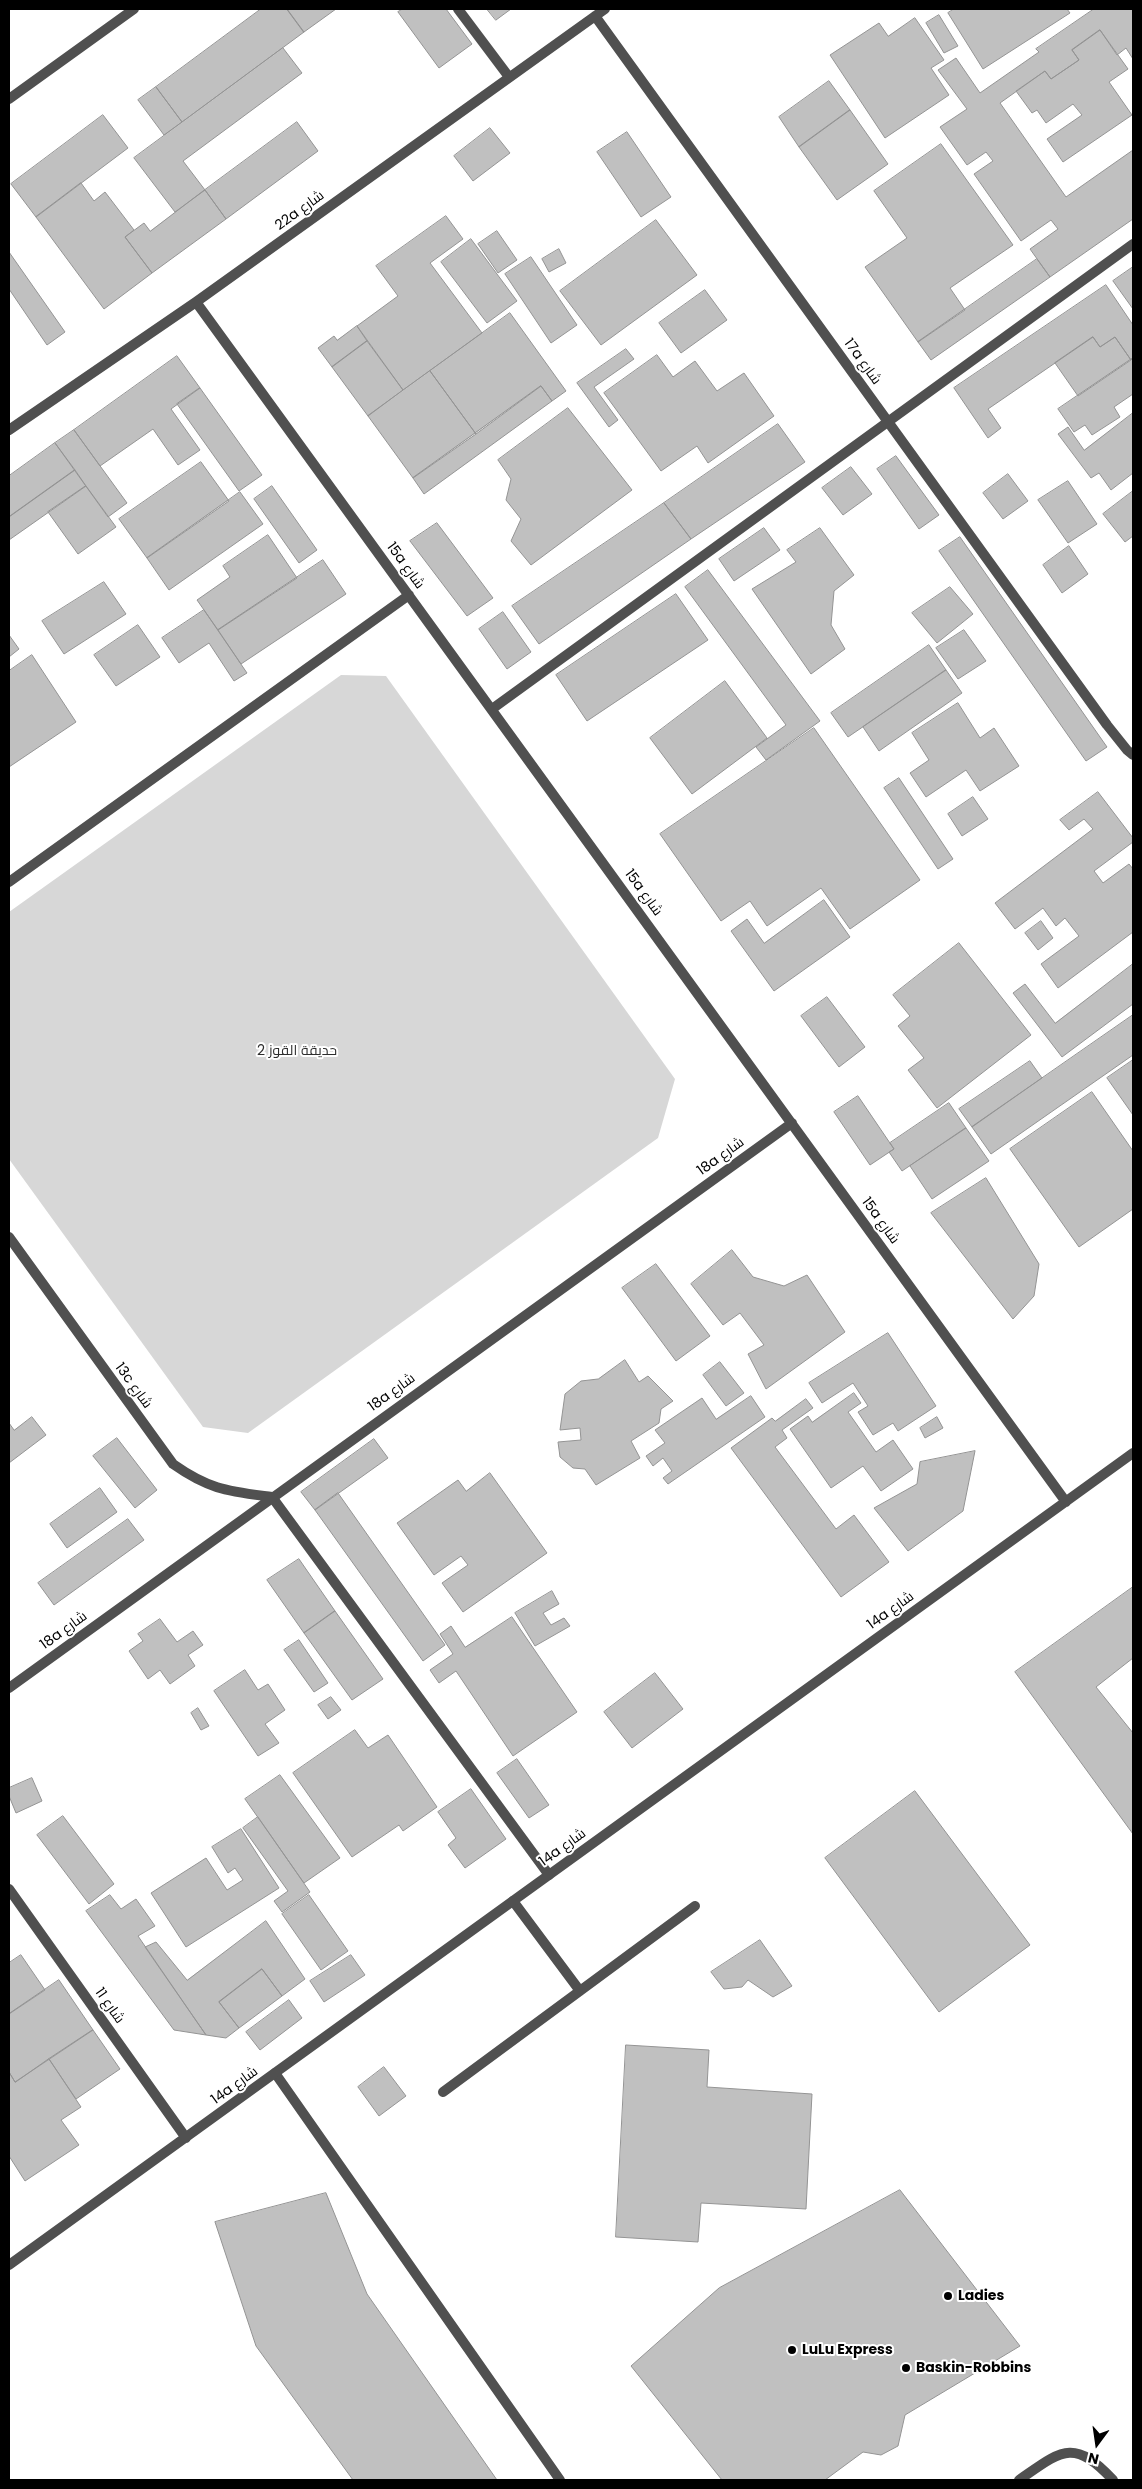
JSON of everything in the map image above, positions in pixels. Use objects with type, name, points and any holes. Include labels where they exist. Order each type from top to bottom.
[{"type":"street","points":[[9,99],[134,9]]},
{"type":"street","points":[[458,9],[509,77]]},
{"type":"street","name":"22a شارع","points":[[9,430],[196,302],[604,9]]},
{"type":"street","name":"17a شارع","points":[[595,16],[1107,725],[1133,755]]},
{"type":"street","points":[[492,708],[1133,244]]},
{"type":"street","name":"15a شارع","points":[[196,302],[1066,1502]]},
{"type":"street","points":[[9,882],[409,595]]},
{"type":"street","name":"18a شارع","points":[[9,1688],[792,1123]]},
{"type":"street","name":"13c شارع","points":[[9,1237],[173,1464],[196,1480],[221,1490],[272,1497]]},
{"type":"street","name":"14a شارع","points":[[9,2265],[1133,1453]]},
{"type":"street","points":[[272,1497],[549,1876]]},
{"type":"street","name":"شارع 11","points":[[9,1889],[186,2138]]},
{"type":"street","points":[[513,1901],[580,1991]]},
{"type":"street","points":[[443,2092],[695,1906]]},
{"type":"street","points":[[276,2073],[560,2480]]},
{"type":"street","points":[[1018,2480],[1052,2456],[1068,2452],[1083,2454],[1097,2463],[1113,2480]]},
{"type":"green space","name":"حديقة القوز 2","points":[[341,675],[386,676],[675,1079],[658,1138],[248,1433],[203,1427],[9,1159],[9,912]]},
{"type":"building","points":[[261,9],[287,9],[304,32],[182,122],[156,87]]},
{"type":"building","points":[[287,9],[336,9],[304,32]]},
{"type":"building","points":[[403,9],[446,9],[472,44],[439,68],[398,12]]},
{"type":"building","points":[[487,9],[511,9],[496,20]]},
{"type":"building","points":[[954,9],[1067,9],[1070,13],[983,69],[948,13]]},
{"type":"building","points":[[1094,9],[1133,9],[1133,59],[1126,48],[1117,55],[1100,30],[1072,50],[1079,60],[1051,79],[1045,71],[1000,103],[1066,197],[1133,150],[1133,219],[1050,277],[1030,249],[1058,229],[1051,220],[1021,241],[974,174],[993,161],[986,152],[967,165],[940,127],[967,109],[938,70],[956,58],[980,93],[1039,52],[1036,49]]},
{"type":"building","points":[[939,15],[958,46],[944,53],[926,23]]},
{"type":"building","points":[[915,18],[944,60],[931,68],[949,95],[885,138],[830,55],[879,23],[888,36]]},
{"type":"building","points":[[1100,30],[1128,69],[1109,82],[1132,115],[1063,162],[1047,139],[1082,115],[1073,104],[1046,123],[1037,110],[1032,113],[1016,91],[1045,71],[1051,79],[1079,60],[1072,50]]},
{"type":"building","points":[[283,48],[302,73],[183,161],[205,190],[175,212],[134,158]]},
{"type":"building","points":[[829,81],[850,110],[799,147],[779,117]]},
{"type":"building","points":[[156,87],[182,122],[164,135],[138,100]]},
{"type":"building","points":[[850,110],[888,164],[837,200],[799,147]]},
{"type":"building","points":[[103,115],[128,148],[36,217],[11,184]]},
{"type":"building","points":[[297,122],[318,151],[226,219],[205,190]]},
{"type":"building","points":[[490,128],[510,153],[473,181],[454,156]]},
{"type":"building","points":[[627,132],[671,197],[641,217],[597,152]]},
{"type":"building","points":[[941,144],[1013,245],[950,288],[965,310],[918,342],[865,267],[907,238],[874,191]]},
{"type":"building","points":[[81,183],[94,201],[105,192],[134,230],[125,237],[152,273],[104,309],[36,217]]},
{"type":"building","points":[[205,190],[226,219],[152,273],[125,237],[144,223],[150,231]]},
{"type":"building","points":[[446,216],[463,239],[430,263],[482,333],[403,390],[357,326],[398,296],[376,266]]},
{"type":"building","points":[[656,220],[697,275],[601,345],[560,291]]},
{"type":"building","points":[[497,231],[517,260],[498,273],[478,244]]},
{"type":"building","points":[[471,239],[517,301],[487,323],[441,262]]},
{"type":"building","points":[[559,249],[566,263],[549,272],[542,259]]},
{"type":"building","points":[[9,252],[65,332],[47,345],[9,289]]},
{"type":"building","points":[[531,257],[577,325],[551,343],[505,274]]},
{"type":"building","points":[[1037,259],[1050,277],[931,360],[918,342]]},
{"type":"building","points":[[1133,267],[1133,309],[1113,281]]},
{"type":"building","points":[[1106,285],[1133,325],[1133,358],[1131,360],[1115,337],[1100,347],[1093,337],[988,409],[1001,428],[988,438],[954,388]]},
{"type":"building","points":[[705,290],[727,320],[681,353],[659,323]]},
{"type":"building","points":[[510,313],[566,391],[552,401],[541,386],[476,434],[430,371]]},
{"type":"building","points":[[357,326],[367,341],[332,367],[318,348],[334,336],[337,340]]},
{"type":"building","points":[[1093,337],[1100,347],[1115,337],[1131,360],[1078,396],[1055,363]]},
{"type":"building","points":[[367,341],[403,390],[368,416],[332,367]]},
{"type":"building","points":[[626,349],[634,359],[594,387],[618,420],[609,427],[577,383]]},
{"type":"building","points":[[657,355],[673,377],[695,361],[717,391],[744,373],[774,416],[708,463],[697,446],[661,471],[604,393]]},
{"type":"building","points":[[177,356],[200,388],[171,409],[200,450],[178,465],[153,429],[100,466],[74,430]]},
{"type":"building","points":[[1133,358],[1133,394],[1114,407],[1120,417],[1092,435],[1085,425],[1074,432],[1058,409]]},
{"type":"building","points":[[430,371],[476,434],[413,478],[368,416]]},
{"type":"building","points":[[541,386],[552,401],[424,494],[413,478]]},
{"type":"building","points":[[200,388],[262,475],[239,491],[177,404]]},
{"type":"building","points":[[568,408],[632,490],[531,565],[511,541],[521,519],[506,500],[511,479],[498,460]]},
{"type":"building","points":[[1133,413],[1133,473],[1111,490],[1099,473],[1091,478],[1058,434],[1068,427],[1084,450]]},
{"type":"building","points":[[778,424],[805,462],[691,539],[664,503]]},
{"type":"building","points":[[74,430],[127,503],[108,517],[55,443]]},
{"type":"building","points":[[55,443],[75,470],[9,517],[9,476]]},
{"type":"building","points":[[896,456],[939,515],[919,529],[877,469]]},
{"type":"building","points":[[201,462],[229,501],[147,558],[119,519]]},
{"type":"building","points":[[851,467],[872,494],[843,515],[822,488]]},
{"type":"building","points":[[75,470],[86,486],[9,540],[9,517]]},
{"type":"building","points":[[1008,474],[1028,501],[1003,519],[983,493]]},
{"type":"building","points":[[1068,481],[1097,524],[1068,543],[1038,500]]},
{"type":"building","points":[[86,486],[116,527],[78,554],[48,512]]},
{"type":"building","points":[[272,486],[317,550],[299,563],[254,499]]},
{"type":"building","points":[[1133,491],[1133,536],[1125,542],[1103,514]]},
{"type":"building","points":[[240,492],[263,524],[169,590],[147,558]]},
{"type":"building","points":[[664,503],[691,539],[539,644],[512,606]]},
{"type":"building","points":[[437,523],[493,598],[467,616],[410,541]]},
{"type":"building","points":[[764,528],[780,550],[734,581],[719,559]]},
{"type":"building","points":[[820,528],[854,575],[834,591],[831,625],[845,649],[811,674],[752,589],[796,562],[787,550]]},
{"type":"building","points":[[268,535],[297,578],[218,630],[197,600],[230,577],[223,566]]},
{"type":"building","points":[[960,537],[1107,747],[1086,761],[939,551]]},
{"type":"building","points":[[1069,546],[1088,574],[1062,593],[1043,565]]},
{"type":"building","points":[[323,560],[346,594],[241,664],[218,630]]},
{"type":"building","points":[[708,570],[820,721],[766,760],[756,747],[786,725],[685,587]]},
{"type":"building","points":[[104,582],[126,614],[64,654],[42,621]]},
{"type":"building","points":[[950,587],[973,614],[937,643],[912,613]]},
{"type":"building","points":[[676,594],[708,640],[587,721],[556,675]]},
{"type":"building","points":[[204,610],[247,673],[234,681],[209,643],[179,663],[162,638]]},
{"type":"building","points":[[503,612],[531,652],[507,669],[479,629]]},
{"type":"building","points":[[138,625],[160,657],[116,686],[94,655]]},
{"type":"building","points":[[964,630],[986,661],[958,679],[936,648]]},
{"type":"building","points":[[9,635],[19,649],[9,657]]},
{"type":"building","points":[[929,645],[946,670],[848,737],[831,713]]},
{"type":"building","points":[[32,655],[76,722],[9,767],[9,671]]},
{"type":"building","points":[[946,670],[962,693],[879,751],[863,727]]},
{"type":"building","points":[[725,681],[767,738],[692,794],[650,738]]},
{"type":"building","points":[[958,703],[980,738],[994,728],[1019,766],[980,791],[966,770],[926,797],[910,773],[929,760],[912,733]]},
{"type":"building","points":[[814,728],[920,880],[850,929],[821,888],[767,926],[750,901],[721,921],[660,834]]},
{"type":"building","points":[[899,778],[953,859],[938,869],[884,788]]},
{"type":"building","points":[[1098,792],[1133,838],[1133,842],[1094,871],[1103,883],[1129,864],[1133,869],[1133,932],[1058,988],[1041,964],[1079,936],[1065,918],[1056,926],[1043,908],[1015,929],[995,903],[1093,829],[1084,819],[1069,830],[1060,820]]},
{"type":"building","points":[[973,797],[988,819],[962,836],[948,814]]},
{"type":"building","points":[[824,900],[850,937],[774,991],[731,931],[747,919],[764,943]]},
{"type":"building","points":[[1041,921],[1053,938],[1038,950],[1025,933]]},
{"type":"building","points":[[959,943],[1031,1035],[937,1108],[908,1070],[924,1058],[898,1026],[910,1016],[893,995]]},
{"type":"building","points":[[1133,964],[1133,1004],[1062,1057],[1013,993],[1025,984],[1055,1023]]},
{"type":"building","points":[[827,997],[865,1047],[839,1067],[801,1016]]},
{"type":"building","points":[[1133,1015],[1133,1055],[991,1154],[972,1127]]},
{"type":"building","points":[[1133,1060],[1133,1115],[1107,1078]]},
{"type":"building","points":[[1030,1061],[1042,1078],[972,1127],[959,1109]]},
{"type":"building","points":[[1092,1092],[1133,1151],[1133,1209],[1079,1247],[1010,1149]]},
{"type":"building","points":[[858,1096],[894,1149],[870,1165],[834,1112]]},
{"type":"building","points":[[949,1103],[966,1128],[902,1171],[889,1152],[894,1149],[890,1143]]},
{"type":"building","points":[[966,1128],[989,1161],[932,1199],[910,1166]]},
{"type":"building","points":[[986,1178],[1039,1264],[1034,1296],[1013,1319],[931,1213]]},
{"type":"building","points":[[732,1250],[753,1277],[784,1286],[807,1275],[845,1332],[766,1389],[748,1354],[764,1345],[740,1313],[723,1325],[691,1284]]},
{"type":"building","points":[[656,1264],[710,1336],[676,1361],[622,1288]]},
{"type":"building","points":[[888,1333],[936,1406],[898,1431],[893,1423],[873,1435],[858,1412],[868,1406],[853,1383],[822,1403],[809,1383]]},
{"type":"building","points":[[625,1360],[639,1382],[648,1376],[673,1401],[661,1409],[659,1423],[631,1441],[640,1458],[596,1485],[585,1469],[573,1468],[560,1457],[558,1442],[581,1440],[580,1428],[560,1430],[565,1394],[581,1381],[598,1379]]},
{"type":"building","points":[[720,1362],[744,1393],[726,1406],[703,1375]]},
{"type":"building","points":[[854,1393],[861,1403],[848,1412],[876,1452],[893,1440],[913,1469],[881,1491],[863,1466],[831,1488],[790,1429],[808,1416],[812,1422]]},
{"type":"building","points":[[751,1396],[765,1417],[668,1484],[663,1478],[672,1471],[663,1458],[653,1466],[646,1456],[665,1443],[655,1430],[702,1398],[716,1419]]},
{"type":"building","points":[[806,1399],[813,1408],[782,1430],[787,1438],[775,1447],[836,1529],[854,1515],[889,1562],[841,1597],[731,1448],[772,1418],[775,1421]]},
{"type":"building","points":[[32,1417],[46,1435],[9,1463],[9,1423],[14,1430]]},
{"type":"building","points":[[937,1417],[943,1428],[925,1438],[920,1428]]},
{"type":"building","points":[[117,1438],[157,1490],[135,1508],[93,1456]]},
{"type":"building","points":[[374,1439],[388,1458],[315,1510],[301,1492]]},
{"type":"building","points":[[975,1451],[963,1511],[908,1551],[874,1508],[917,1484],[920,1462]]},
{"type":"building","points":[[490,1473],[547,1553],[463,1612],[442,1583],[468,1565],[461,1556],[434,1575],[397,1523],[458,1480],[466,1491]]},
{"type":"building","points":[[100,1488],[117,1512],[67,1548],[50,1524]]},
{"type":"building","points":[[338,1493],[445,1645],[423,1661],[315,1510]]},
{"type":"building","points":[[128,1519],[144,1540],[54,1605],[38,1583]]},
{"type":"building","points":[[299,1559],[335,1611],[304,1633],[267,1580]]},
{"type":"building","points":[[1133,1587],[1133,1658],[1096,1687],[1133,1733],[1133,1834],[1015,1672]]},
{"type":"building","points":[[552,1591],[559,1604],[543,1613],[551,1625],[564,1618],[570,1626],[535,1646],[515,1613]]},
{"type":"building","points":[[335,1611],[383,1679],[352,1700],[304,1633]]},
{"type":"building","points":[[512,1617],[577,1712],[513,1756],[456,1671],[439,1683],[430,1670],[453,1654],[440,1634],[451,1626],[465,1647]]},
{"type":"building","points":[[160,1619],[177,1642],[193,1631],[203,1645],[188,1655],[195,1666],[170,1684],[160,1670],[148,1679],[129,1651],[143,1641],[138,1634]]},
{"type":"building","points":[[299,1640],[328,1683],[314,1692],[284,1650]]},
{"type":"building","points":[[245,1670],[258,1690],[268,1684],[285,1710],[265,1724],[279,1743],[258,1756],[214,1691]]},
{"type":"building","points":[[655,1673],[683,1709],[632,1748],[604,1712]]},
{"type":"building","points":[[331,1697],[341,1710],[328,1719],[318,1705]]},
{"type":"building","points":[[198,1708],[209,1726],[201,1730],[191,1713]]},
{"type":"building","points":[[355,1730],[368,1748],[388,1735],[437,1807],[403,1831],[399,1825],[352,1857],[293,1773]]},
{"type":"building","points":[[517,1759],[549,1805],[529,1818],[497,1773]]},
{"type":"building","points":[[280,1775],[340,1858],[304,1883],[245,1799]]},
{"type":"building","points":[[32,1778],[42,1801],[16,1813],[9,1796],[9,1788]]},
{"type":"building","points":[[471,1789],[506,1839],[465,1868],[448,1845],[456,1838],[438,1812]]},
{"type":"building","points":[[915,1791],[1030,1945],[939,2012],[825,1858]]},
{"type":"building","points":[[63,1816],[114,1884],[89,1904],[37,1835]]},
{"type":"building","points":[[258,1817],[310,1892],[282,1912],[274,1901],[288,1891],[243,1828]]},
{"type":"building","points":[[241,1829],[279,1888],[186,1947],[151,1893],[206,1858],[227,1890],[243,1880],[235,1868],[228,1873],[212,1847]]},
{"type":"building","points":[[110,1895],[121,1909],[136,1899],[155,1926],[138,1936],[206,2035],[174,2030],[86,1911]]},
{"type":"building","points":[[309,1895],[348,1951],[321,1970],[282,1914]]},
{"type":"building","points":[[266,1921],[305,1979],[282,1996],[262,1969],[219,2002],[239,2028],[226,2038],[206,2035],[145,1947],[156,1942],[187,1980]]},
{"type":"building","points":[[760,1940],[792,1986],[773,1997],[748,1980],[742,1987],[724,1989],[711,1972]]},
{"type":"building","points":[[21,1955],[45,1990],[9,2014],[9,1963]]},
{"type":"building","points":[[351,1955],[365,1975],[324,2002],[310,1981]]},
{"type":"building","points":[[262,1969],[282,1996],[239,2028],[219,2002]]},
{"type":"building","points":[[59,1980],[93,2030],[15,2082],[9,2072],[9,2014]]},
{"type":"building","points":[[289,2000],[302,2018],[260,2050],[246,2032]]},
{"type":"building","points":[[93,2030],[120,2069],[76,2099],[49,2059]]},
{"type":"building","points":[[626,2045],[709,2050],[707,2087],[812,2094],[806,2209],[701,2203],[698,2242],[616,2237]]},
{"type":"building","points":[[49,2059],[81,2107],[61,2120],[79,2145],[25,2181],[9,2156],[9,2072],[15,2082]]},
{"type":"building","points":[[384,2067],[406,2096],[379,2116],[358,2087]]},
{"type":"building","points":[[900,2190],[1020,2346],[905,2415],[898,2446],[881,2455],[863,2452],[825,2480],[722,2480],[631,2366],[719,2288]]},
{"type":"building","points":[[326,2193],[367,2294],[497,2480],[353,2480],[256,2346],[215,2222]]},
{"type":"place","name":"Ladies","points":[[948,2296]]},
{"type":"place","name":"LuLu Express","points":[[792,2350]]},
{"type":"place","name":"Baskin-Robbins","points":[[906,2368]]}]
